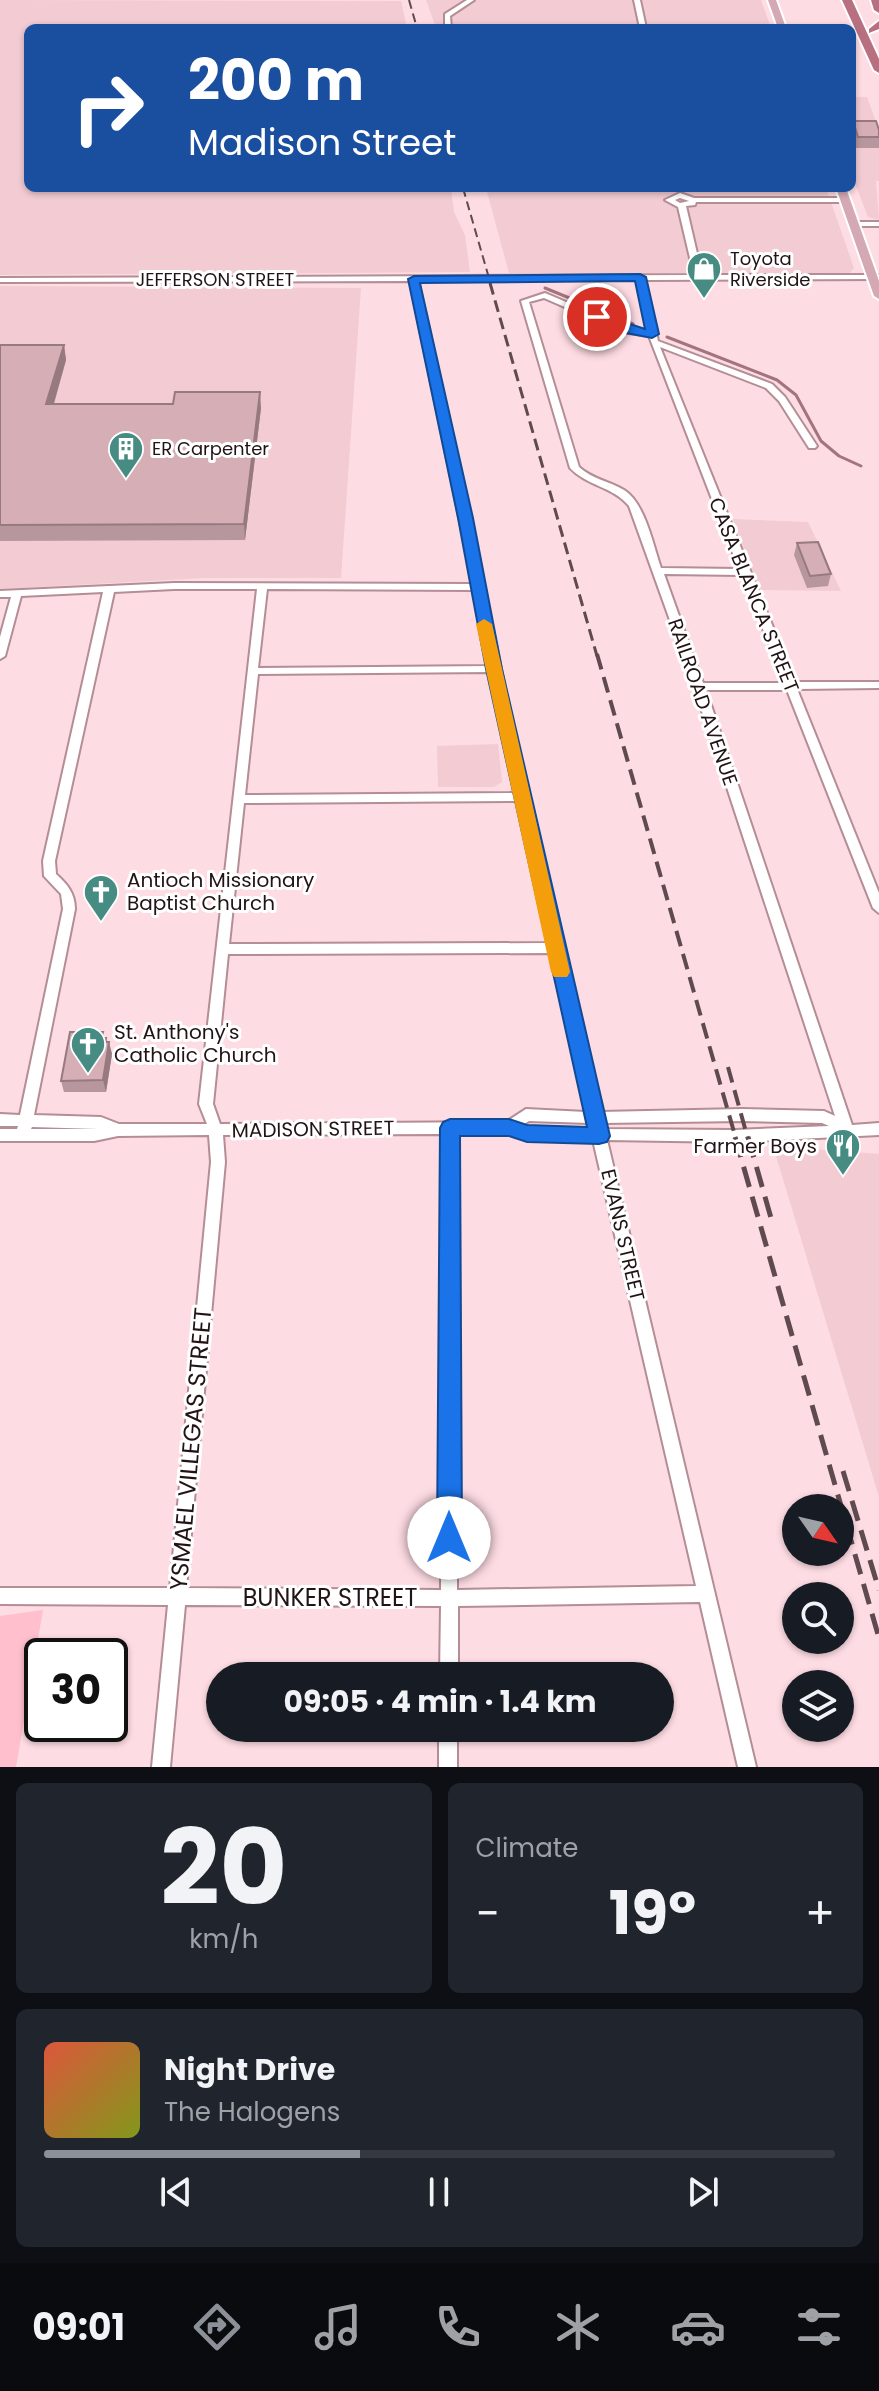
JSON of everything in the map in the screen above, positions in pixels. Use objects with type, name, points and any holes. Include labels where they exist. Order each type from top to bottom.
[{"type":"highway","points":[[837,0],[850,24]]},
{"type":"highway","points":[[847,0],[879,70]]},
{"type":"highway","points":[[858,0],[876,28],[879,44]]},
{"type":"highway","points":[[876,0],[879,10]]},
{"type":"highway","points":[[856,37],[867,42]]},
{"type":"main road","points":[[772,0],[781,24]]},
{"type":"main road","points":[[842,192],[875,277],[879,296]]},
{"type":"street","points":[[448,24],[447,15],[471,0]]},
{"type":"street","points":[[637,0],[642,24]]},
{"type":"street","points":[[693,200],[682,206],[669,200],[679,192],[693,200],[845,200]]},
{"type":"street","points":[[682,206],[698,277]]},
{"type":"street","points":[[853,224],[879,224]]},
{"type":"street","name":"CASA BLANCA STREET","points":[[640,277],[653,338],[879,908]]},
{"type":"street","name":"JEFFERSON STREET","points":[[0,280],[875,277]]},
{"type":"street","name":"EVANS STREET","points":[[414,279],[465,518],[476,587],[555,948],[747,1767]]},
{"type":"street","name":"RAILROAD AVENUE","points":[[653,338],[539,295],[525,301],[575,468],[589,479],[629,497],[658,571],[846,1128]]},
{"type":"street","points":[[653,338],[769,386],[782,399],[812,446]]},
{"type":"street","points":[[658,571],[745,572]]},
{"type":"street","points":[[0,594],[262,586],[476,587]]},
{"type":"street","name":"YSMAEL VILLEGAS STREET","points":[[161,1767],[218,1162],[216,1131],[206,1104],[262,586]]},
{"type":"street","points":[[25,1128],[70,898],[67,891],[50,876],[49,861],[109,590]]},
{"type":"street","points":[[0,656],[17,594]]},
{"type":"street","points":[[254,671],[494,669]]},
{"type":"street","points":[[699,687],[879,685]]},
{"type":"street","points":[[241,799],[524,797]]},
{"type":"street","points":[[224,949],[555,948]]},
{"type":"street","name":"MADISON STREET","points":[[509,1128],[526,1115],[595,1118],[824,1117],[846,1128]]},
{"type":"street","name":"MADISON STREET","points":[[0,1120],[25,1128],[94,1135],[118,1130],[509,1128],[527,1134],[599,1136],[827,1133],[846,1128],[879,1129]]},
{"type":"street","name":"MADISON STREET","points":[[0,1135],[25,1128]]},
{"type":"street","points":[[449,1662],[450,1128]]},
{"type":"street","name":"BUNKER STREET","points":[[0,1596],[449,1598],[707,1594]]},
{"type":"street","points":[[448,1742],[448,1767]]},
{"type":"shaded area","points":[[0,0],[401,1],[406,24],[24,24],[24,192],[452,192],[454,212],[465,235],[470,272],[0,275]]},
{"type":"shaded area","points":[[426,0],[761,0],[770,24],[435,24]]},
{"type":"shaded area","points":[[856,97],[867,97],[879,130],[879,181],[876,181],[879,220],[868,217],[856,186]]},
{"type":"shaded area","points":[[487,192],[827,192],[854,268],[849,274],[509,273]]},
{"type":"shaded area","points":[[0,286],[361,288],[341,578],[205,578],[0,589]]},
{"type":"shaded area","points":[[733,519],[808,522],[841,591],[760,590]]},
{"type":"shaded area","points":[[498,744],[502,782],[494,787],[438,787],[437,746]]},
{"type":"shaded area","points":[[773,1146],[879,1154],[879,1497]]},
{"type":"shaded area","points":[[43,1610],[38,1638],[24,1638],[24,1720],[16,1767],[0,1767],[0,1616]]},
{"type":"building","points":[[856,121],[876,121],[879,137],[858,137]]},
{"type":"building","name":"ER Carpenter","points":[[0,345],[64,345],[46,404],[173,404],[175,392],[260,392],[244,524],[0,525]]},
{"type":"building","points":[[818,542],[831,574],[810,576],[797,543]]},
{"type":"building","name":"St. Anthony's Catholic Church","points":[[70,1032],[103,1032],[101,1038],[109,1042],[103,1080],[61,1081]]},
{"type":"waterway","points":[[545,288],[633,324]]},
{"type":"waterway","points":[[667,337],[777,380],[796,395],[821,441],[839,456],[861,466]]},
{"type":"railway","points":[[409,0],[416,24]]},
{"type":"railway","points":[[464,192],[491,285]]},
{"type":"railway","points":[[490,283],[597,656]]},
{"type":"railway","points":[[597,654],[736,1139]]},
{"type":"railway","points":[[728,1067],[748,1139]]},
{"type":"railway","points":[[735,1137],[879,1638]]},
{"type":"railway","points":[[748,1137],[773,1225]]},
{"type":"railway","points":[[843,1471],[879,1590]]},
{"type":"slow traffic","points":[[484,624],[561,972]]},
{"type":"place","name":"Toyota Riverside","points":[[704,300]]},
{"type":"place","name":"ER Carpenter","points":[[126,480]]},
{"type":"place","name":"Antioch Missionary Baptist Church","points":[[101,923]]},
{"type":"place","name":"St. Anthony's Catholic Church","points":[[88,1075]]},
{"type":"place","name":"Farmer Boys","points":[[843,1177]]},
{"type":"route","points":[[449,1538],[450,1128],[509,1128],[527,1134],[599,1136],[476,587],[465,518],[414,279],[640,277],[652,334],[625,330],[597,317]]}]
